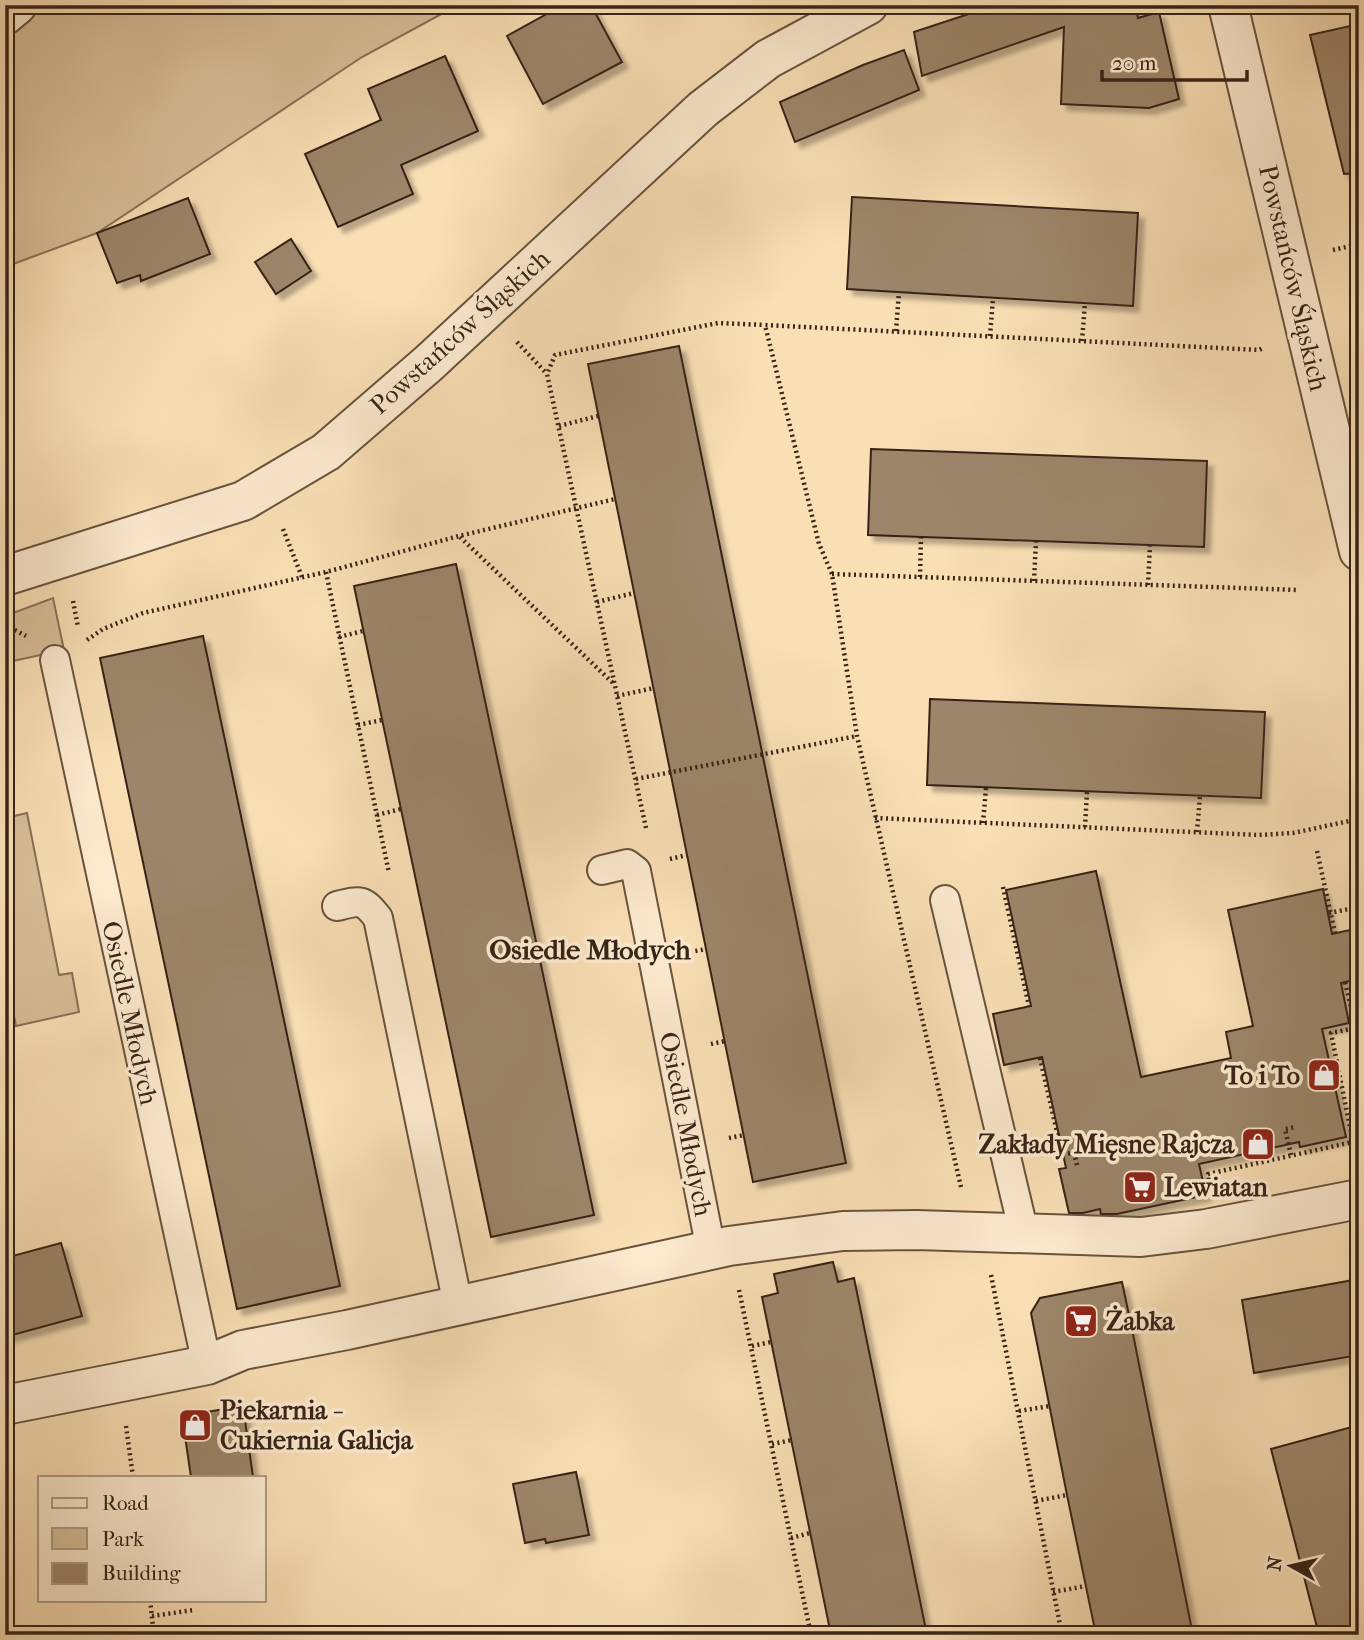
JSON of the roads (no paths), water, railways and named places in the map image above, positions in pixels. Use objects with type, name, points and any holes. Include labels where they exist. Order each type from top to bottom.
[{"type":"street","points":[[5,15],[17,5]]},
{"type":"street","name":"Powstańców Śląskich","points":[[5,576],[243,500],[326,452],[429,363],[703,109],[768,59],[868,5]]},
{"type":"street","name":"Powstańców Śląskich","points":[[1228,5],[1353,503],[1359,551]]},
{"type":"street","name":"Osiedle Młodych","points":[[5,1405],[207,1364],[243,1350],[347,1330],[720,1248],[843,1231],[1141,1237],[1206,1229],[1359,1199]]},
{"type":"lane","name":"Osiedle Młodych","points":[[55,660],[207,1364]]},
{"type":"lane","name":"Osiedle Młodych","points":[[602,870],[627,864],[636,872],[720,1248]]},
{"type":"lane","points":[[945,900],[1024,1233]]},
{"type":"lane","points":[[337,906],[357,901],[366,903],[378,918],[458,1305]]},
{"type":"place","name":"To i To","points":[[1324,1075]]},
{"type":"place","name":"Zakłady Mięsne Rajcza","points":[[1258,1144]]},
{"type":"place","name":"Lewiatan","points":[[1140,1187]]},
{"type":"place","name":"Żabka","points":[[1081,1321]]},
{"type":"place","name":"Piekarnia - Cukiernia Galicja","points":[[195,1425]]},
{"type":"district","name":"Osiedle Młodych","points":[[590,949]]}]
